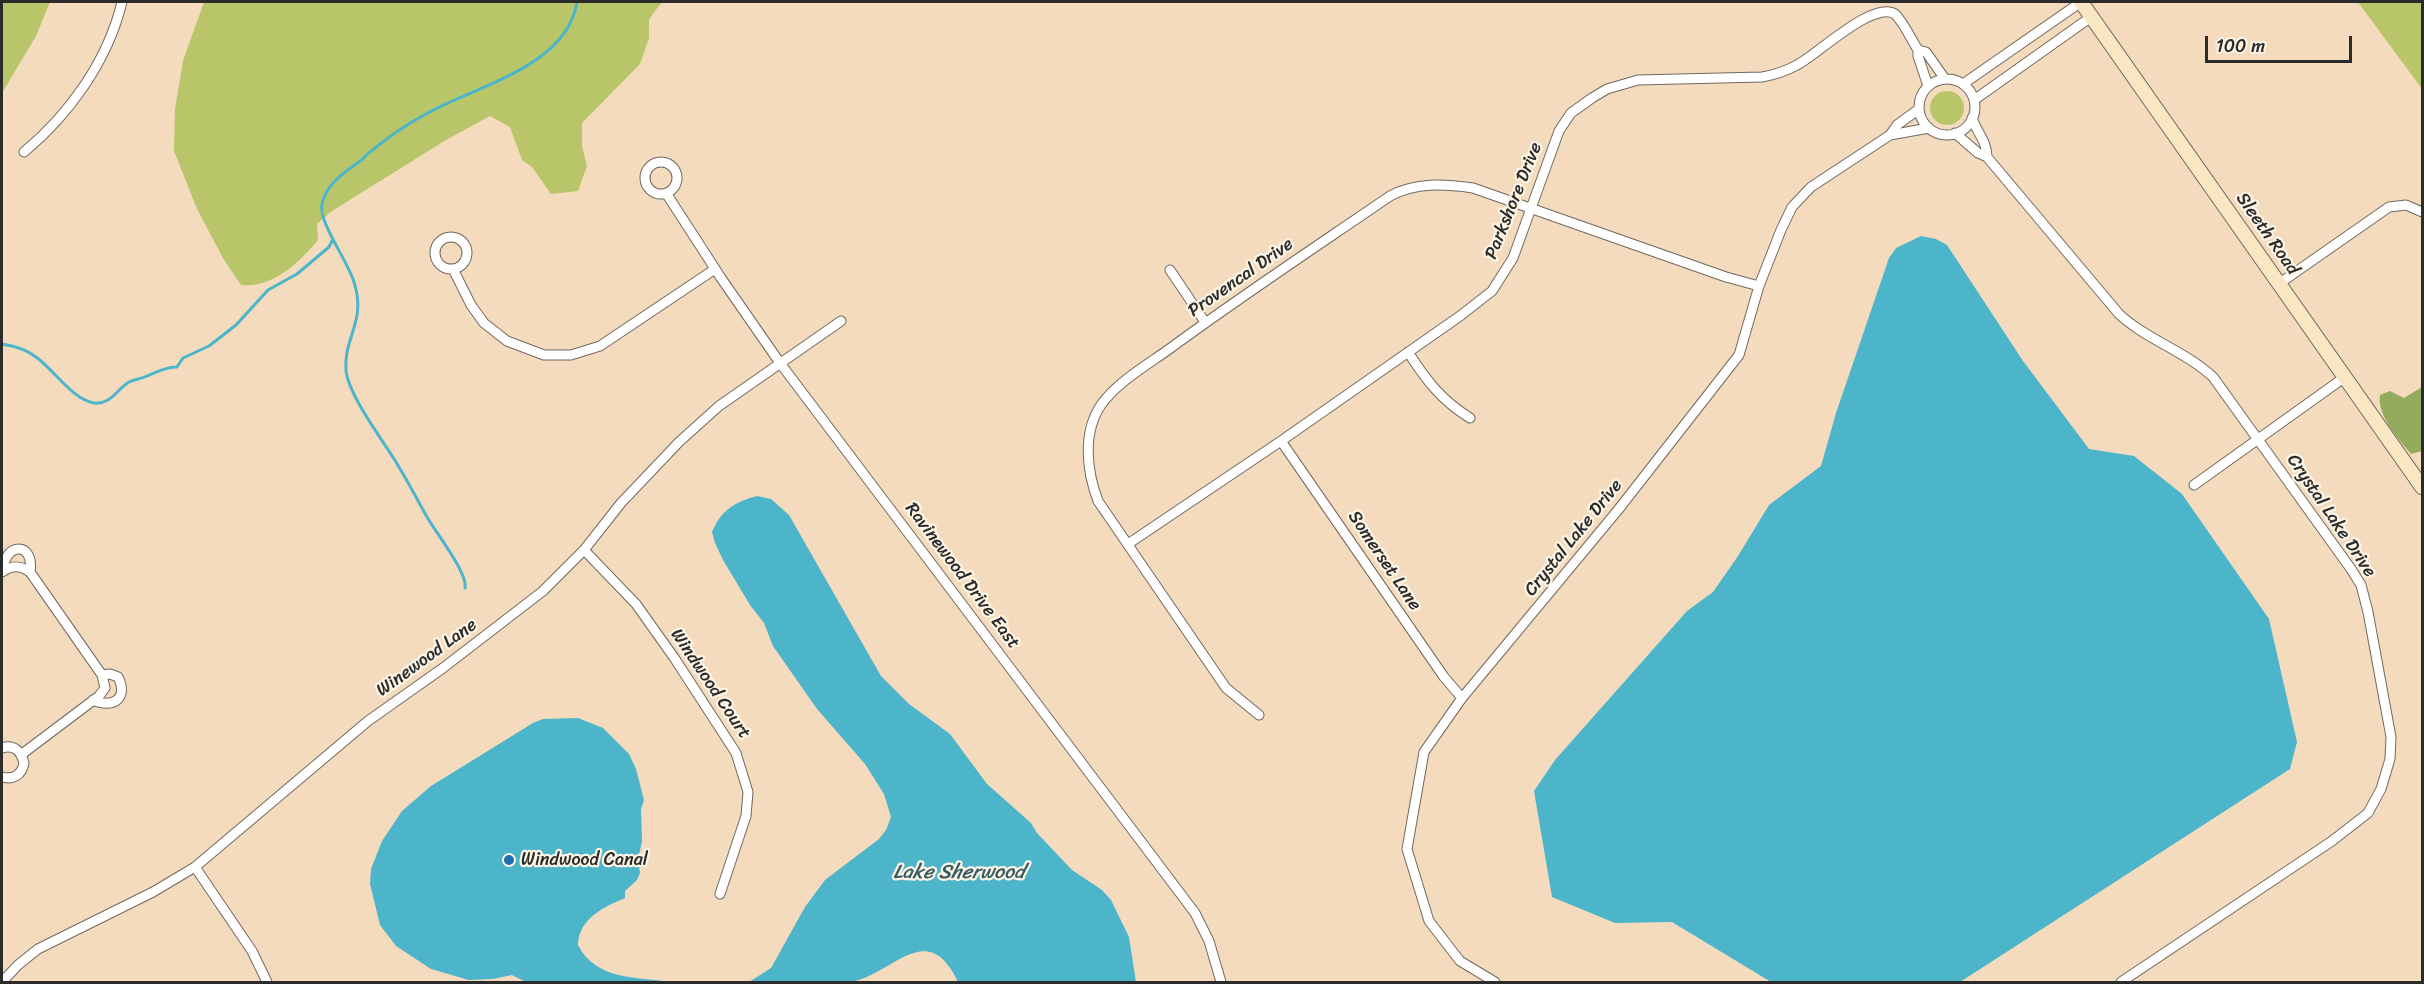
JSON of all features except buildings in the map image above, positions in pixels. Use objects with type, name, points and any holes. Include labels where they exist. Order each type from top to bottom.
[{"type":"street","points":[[24,152],[47,133],[75,99],[105,47],[122,2]]},
{"type":"street","points":[[1963,84],[2081,2]]},
{"type":"street","name":"Sleeth Road","points":[[2081,2],[2422,488]]},
{"type":"street","name":"Parkshore Drive","points":[[1128,544],[1281,441],[1492,291],[1513,258],[1559,131],[1571,113],[1607,89],[1638,80],[1762,77],[1779,74],[1798,65],[1865,15],[1882,10],[1896,15],[1918,50],[1928,86]]},
{"type":"street","points":[[1974,100],[2091,17]]},
{"type":"street","name":"Parkshore Drive","points":[[1918,50],[1926,52],[1945,79]]},
{"type":"street","points":[[1929,128],[1921,116],[1920,100],[1928,86],[1945,79],[1955,80],[1963,84],[1974,100],[1972,118],[1965,128],[1955,133]]},
{"type":"street","name":"Crystal Lake Drive","points":[[1495,982],[1460,961],[1430,921],[1407,849],[1424,752],[1462,698],[1611,519],[1739,355],[1759,286],[1792,207],[1811,187],[1890,135],[1897,125],[1919,109]]},
{"type":"street","name":"Crystal Lake Drive","points":[[1972,118],[1979,135],[1987,146],[1987,157]]},
{"type":"street","name":"Crystal Lake Drive","points":[[1890,135],[1901,135],[1929,128],[1942,134],[1955,133],[1978,153],[1987,157],[2130,325],[2202,367],[2213,377],[2361,585],[2391,737],[2390,759],[2381,789],[2368,813],[2332,841],[2121,982]]},
{"type":"street","name":"Provencal Drive","points":[[1259,716],[1226,688],[1098,501],[1089,478],[1089,443],[1092,422],[1102,404],[1118,387],[1205,322],[1402,189],[1441,184],[1473,188],[1726,277],[1759,286]]},
{"type":"street","name":"Ravinewood Drive East","points":[[666,193],[780,363],[1196,914],[1209,941],[1221,982]]},
{"type":"street","points":[[2280,283],[2390,207],[2406,205],[2422,212]]},
{"type":"street","points":[[453,269],[471,305],[484,323],[507,341],[544,356],[571,355],[600,346],[715,269]]},
{"type":"street","points":[[1170,270],[1205,322]]},
{"type":"street","name":"Winewood Lane","points":[[2,982],[38,949],[153,892],[195,867],[368,721],[460,655],[543,591],[584,550],[621,503],[679,442],[719,406],[841,321]]},
{"type":"street","points":[[1408,352],[1437,393],[1450,406],[1470,418]]},
{"type":"street","points":[[2194,486],[2345,377]]},
{"type":"street","name":"Somerset Lane","points":[[1281,441],[1444,677],[1462,698]]},
{"type":"street","points":[[22,754],[93,700],[105,688],[102,675],[30,572],[16,566],[2,571],[7,554],[12,550],[21,549],[27,552],[31,558],[30,572]]},
{"type":"street","name":"Windwood Court","points":[[584,550],[636,604],[736,753],[748,792],[746,816],[720,894]]},
{"type":"street","points":[[93,700],[103,705],[112,703],[122,692],[118,677],[110,674],[102,675]]},
{"type":"street","points":[[2,748],[12,747],[22,754],[24,763],[21,772],[10,778],[2,777]]},
{"type":"street","points":[[195,867],[248,944],[267,982]]},
{"type":"green space","points":[[2,2],[50,2],[36,36],[2,93]]},
{"type":"green space","points":[[204,2],[662,2],[649,19],[649,38],[640,64],[582,123],[582,146],[587,166],[578,191],[551,194],[532,167],[522,160],[510,127],[490,116],[446,140],[332,211],[317,224],[318,240],[284,272],[264,282],[241,285],[224,260],[197,209],[174,151],[175,109],[183,61]]},
{"type":"green space","points":[[2358,2],[2422,2],[2422,89]]},
{"type":"green space","points":[[1947,91],[1959,96],[1964,108],[1959,120],[1947,125],[1935,120],[1930,108],[1935,96]]},
{"type":"green space","points":[[2422,387],[2422,451],[2411,454],[2385,419],[2380,395],[2390,391],[2404,398]]},
{"type":"water","points":[[1921,236],[1936,239],[1947,245],[2023,361],[2089,449],[2134,456],[2182,494],[2269,619],[2297,742],[2290,769],[1960,982],[1771,982],[1672,922],[1615,923],[1552,897],[1534,791],[1555,760],[1687,611],[1713,592],[1769,505],[1821,466],[1836,413],[1889,258],[1896,248]]},
{"type":"water","name":"Lake Sherwood","points":[[757,496],[771,499],[789,515],[881,676],[909,704],[950,734],[987,784],[1031,823],[1037,833],[1072,870],[1102,890],[1111,900],[1129,937],[1136,982],[958,982],[946,963],[934,953],[921,951],[908,955],[865,978],[850,982],[749,982],[771,968],[805,907],[825,880],[879,839],[886,830],[891,817],[884,794],[865,764],[817,709],[773,646],[764,623],[750,605],[715,543],[712,532],[724,513],[735,504]]},
{"type":"water","points":[[578,718],[603,728],[629,754],[636,769],[644,800],[641,809],[642,842],[638,858],[640,873],[637,880],[625,891],[625,898],[609,905],[588,921],[579,936],[578,945],[586,957],[607,971],[633,978],[672,982],[526,982],[512,975],[469,980],[431,969],[396,946],[380,925],[370,884],[371,869],[382,841],[402,811],[431,786],[533,723],[543,719]]},
{"type":"waterway","points":[[465,588],[465,581],[457,563],[367,417],[348,381],[346,359],[358,308],[357,296],[351,273],[324,221],[322,204],[328,190],[337,179],[397,132],[426,114],[516,72],[538,59],[556,43],[570,24],[577,2]]},
{"type":"waterway","points":[[2,344],[20,348],[32,354],[86,401],[105,402],[129,382],[177,367],[183,358],[209,346],[236,325],[268,290],[297,274],[329,247],[332,241]]},
{"type":"place","name":"Windwood Canal","points":[[509,860]]}]
